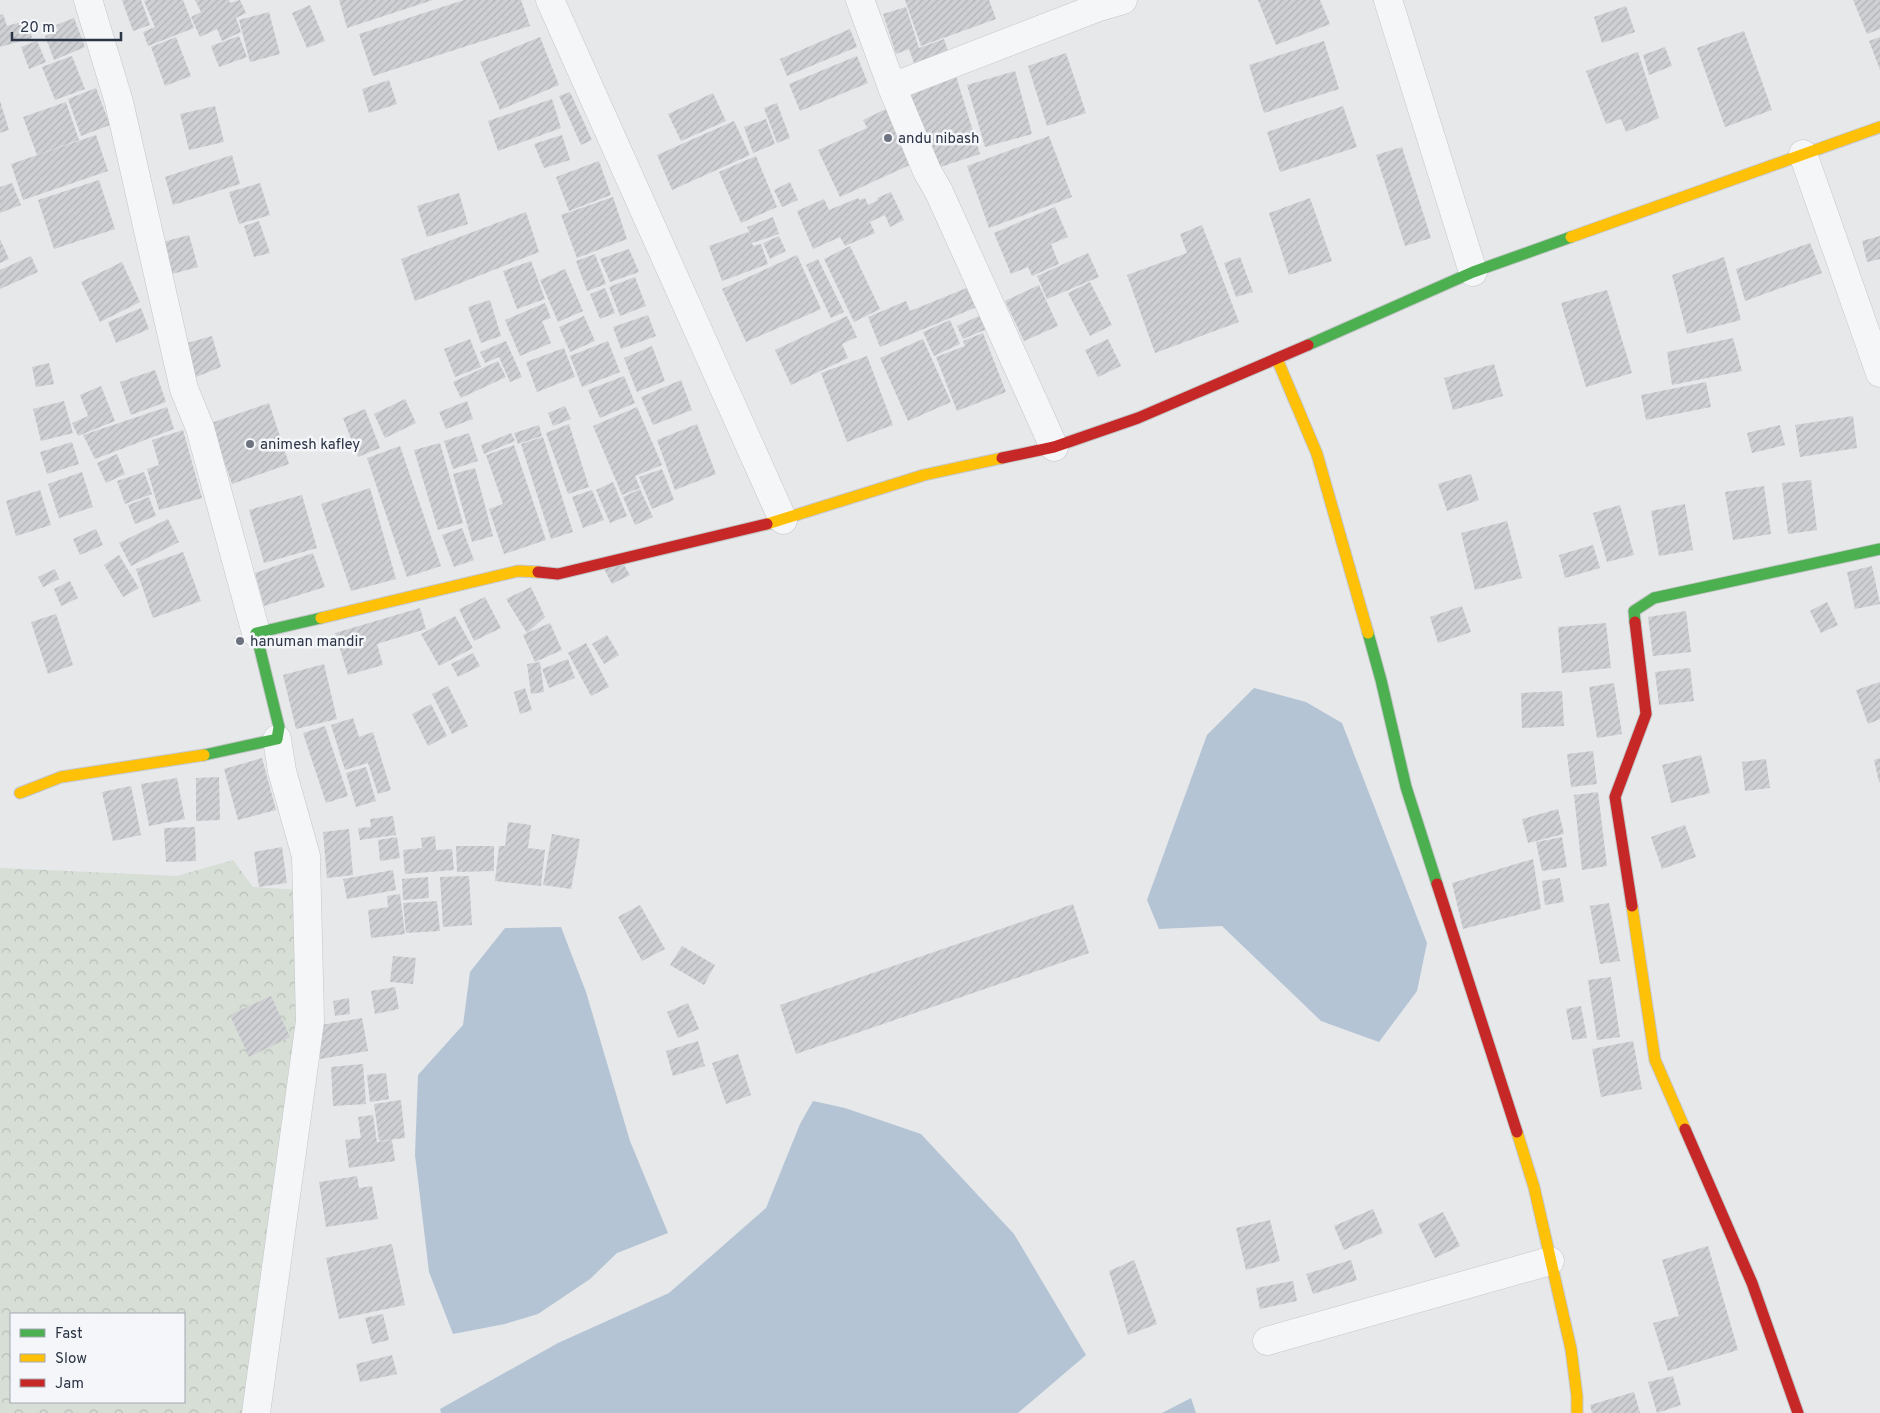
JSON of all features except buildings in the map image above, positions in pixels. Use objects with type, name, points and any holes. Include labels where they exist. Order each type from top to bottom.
[{"type":"street","points":[[88,0],[119,102],[184,389],[200,428],[256,633],[279,727],[277,739],[282,771],[306,856],[310,1021],[256,1413]]},
{"type":"street","points":[[550,0],[783,520]]},
{"type":"street","points":[[860,0],[892,87],[927,171],[939,192],[1054,447]]},
{"type":"street","points":[[892,87],[1100,7],[1123,0]]},
{"type":"street","points":[[1388,0],[1473,272]]},
{"type":"street","points":[[256,633],[518,571],[558,574],[783,520],[924,475],[1054,447],[1138,418],[1473,272],[1880,127]]},
{"type":"street","points":[[1803,154],[1880,373]]},
{"type":"street","points":[[1277,359],[1317,454],[1380,680],[1406,787],[1534,1187],[1570,1348],[1577,1396],[1577,1413]]},
{"type":"street","points":[[1798,1413],[1752,1282],[1655,1060],[1615,798],[1646,714],[1634,611],[1654,598],[1880,549]]},
{"type":"street","points":[[20,793],[61,777],[184,759],[277,739]]},
{"type":"street","points":[[1267,1341],[1550,1261]]},
{"type":"green space","points":[[233,860],[253,887],[300,890],[302,1017],[253,1413],[0,1413],[0,868],[177,876]]},
{"type":"water","points":[[1254,688],[1306,702],[1342,723],[1427,943],[1417,991],[1379,1042],[1321,1021],[1222,926],[1159,929],[1147,900],[1207,735]]},
{"type":"water","points":[[561,927],[586,992],[630,1141],[668,1233],[617,1253],[590,1279],[538,1314],[505,1324],[453,1334],[429,1272],[415,1155],[418,1075],[463,1025],[470,972],[505,928]]},
{"type":"water","points":[[813,1101],[845,1108],[921,1134],[1014,1234],[1086,1355],[1018,1413],[441,1413],[440,1409],[558,1343],[669,1293],[766,1208],[800,1124]]},
{"type":"water","points":[[1191,1398],[1196,1413],[1162,1413]]},
{"type":"traffic: fast","points":[[1308,345],[1473,272],[1571,237]]},
{"type":"traffic: fast","points":[[1635,622],[1634,611],[1654,598],[1880,549]]},
{"type":"traffic: fast","points":[[204,755],[277,739],[279,727],[256,633],[321,618]]},
{"type":"traffic: fast","points":[[1368,633],[1406,787],[1437,884]]},
{"type":"traffic: slow","points":[[1571,237],[1880,127]]},
{"type":"traffic: slow","points":[[1277,359],[1317,454],[1368,633]]},
{"type":"traffic: slow","points":[[767,524],[924,475],[1002,458]]},
{"type":"traffic: slow","points":[[321,618],[518,571],[538,572]]},
{"type":"traffic: slow","points":[[20,793],[61,777],[204,755]]},
{"type":"traffic: slow","points":[[1632,906],[1655,1060],[1685,1129]]},
{"type":"traffic: slow","points":[[1517,1132],[1534,1187],[1571,1349],[1577,1396],[1577,1413]]},
{"type":"traffic: jam","points":[[1002,458],[1054,447],[1138,418],[1308,345]]},
{"type":"traffic: jam","points":[[538,572],[558,574],[767,524]]},
{"type":"traffic: jam","points":[[1632,906],[1615,797],[1646,714],[1635,622]]},
{"type":"traffic: jam","points":[[1437,884],[1517,1132]]},
{"type":"traffic: jam","points":[[1685,1129],[1752,1283],[1798,1413]]},
{"type":"place","name":"andu nibash","points":[[888,138]]},
{"type":"place","name":"animesh kafley","points":[[250,444]]},
{"type":"place","name":"hanuman mandir","points":[[240,641]]}]
